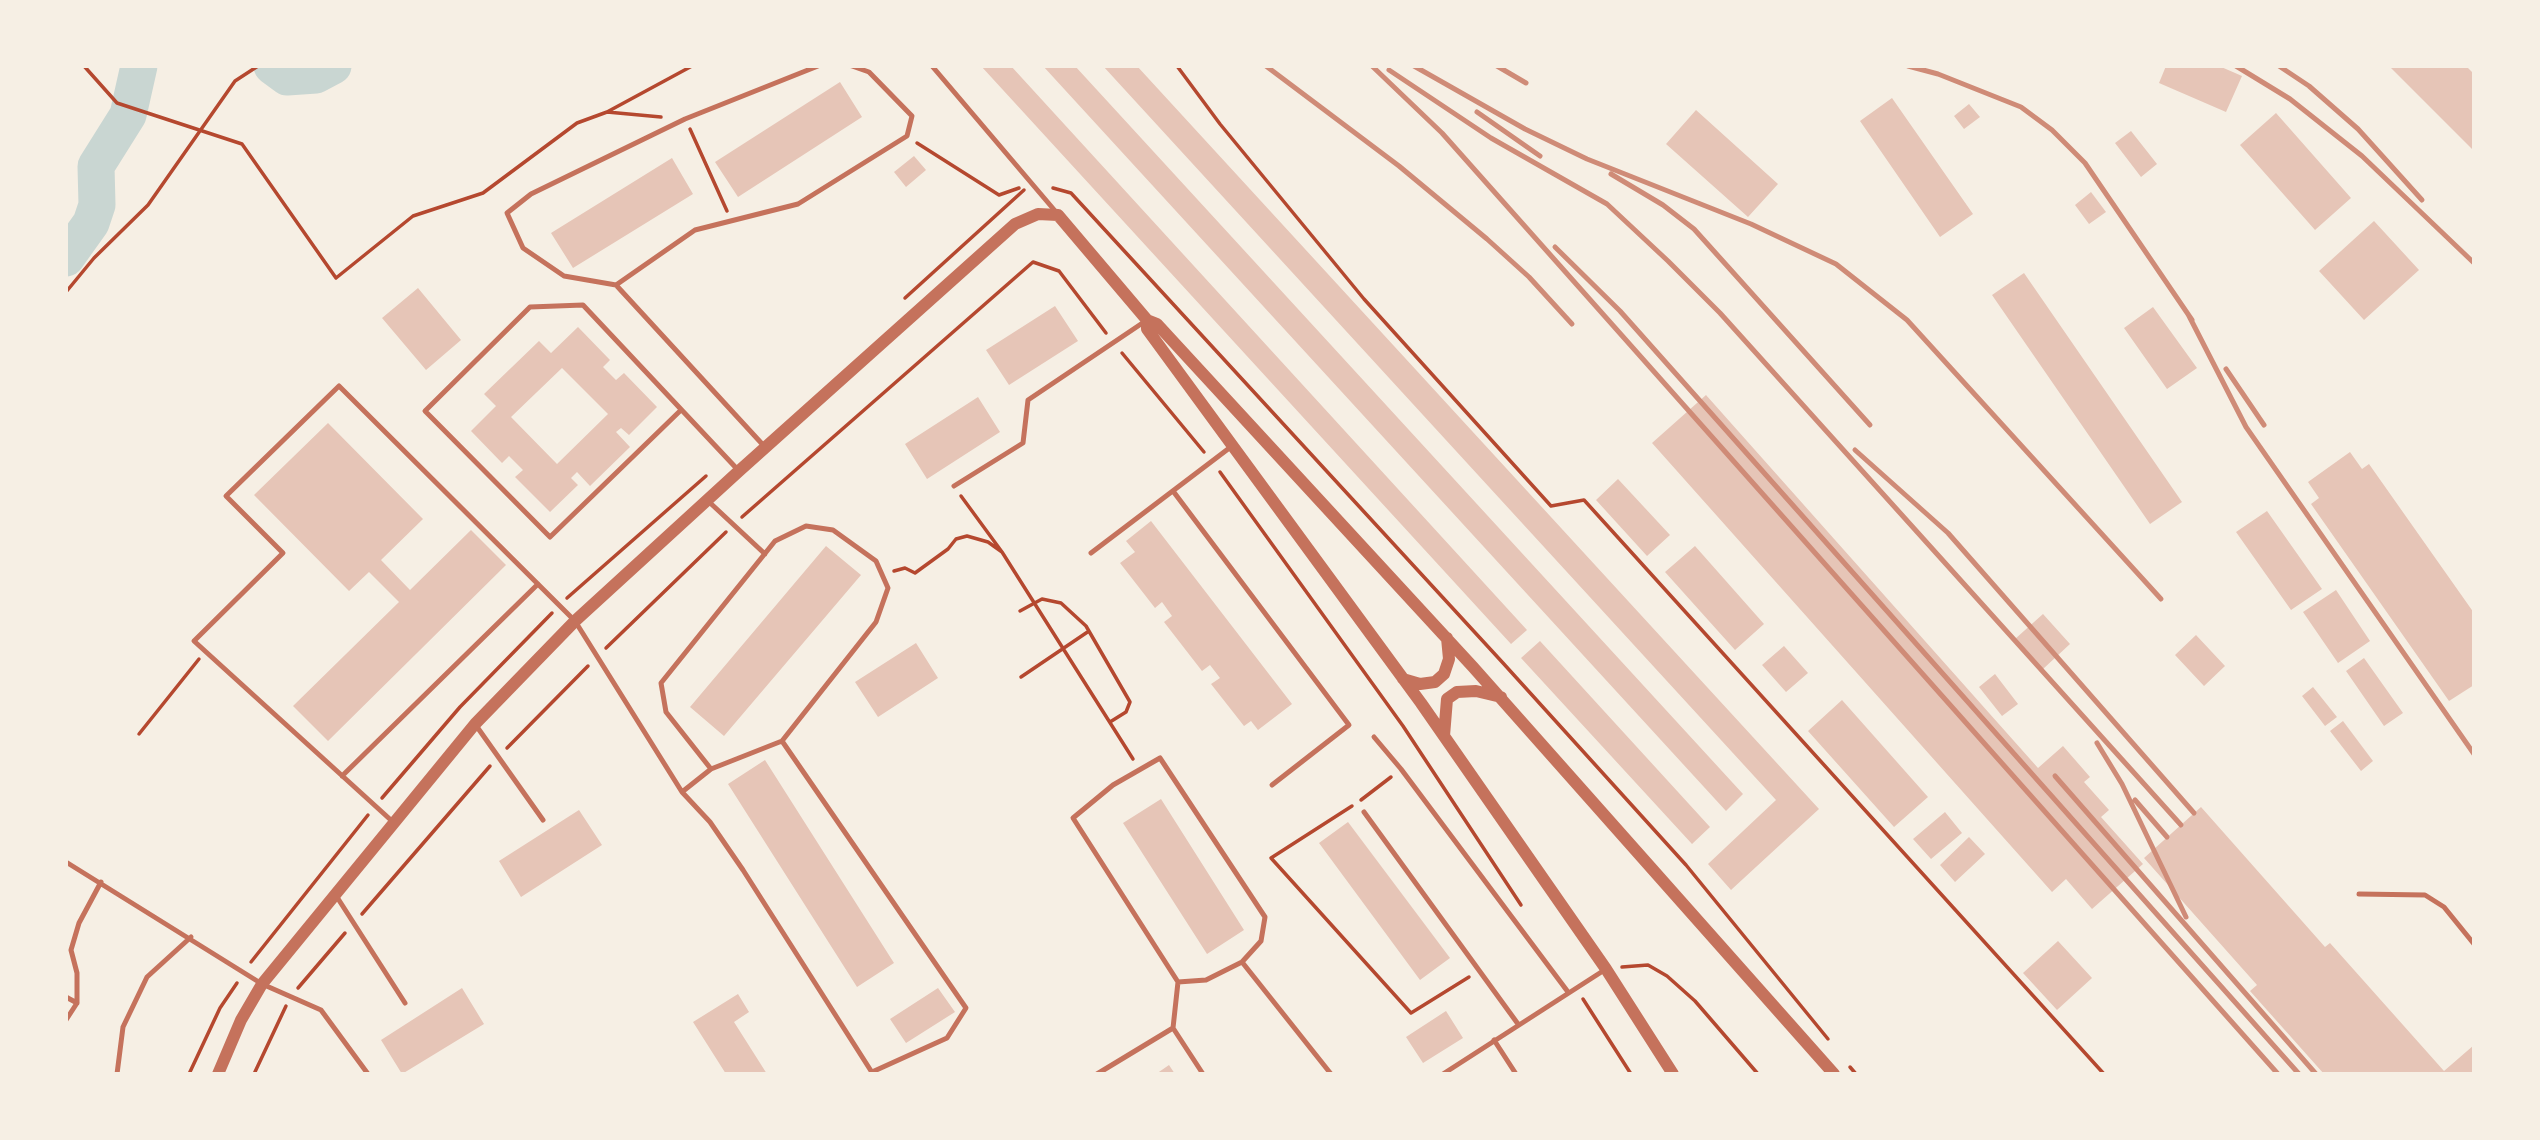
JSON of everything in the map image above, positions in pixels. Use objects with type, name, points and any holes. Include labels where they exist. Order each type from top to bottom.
[{"type":"street","points":[[221,1072],[241,1020],[262,984],[475,724],[575,621],[765,447],[1015,223],[1038,214],[1058,215],[1147,320],[1157,324],[1447,638],[1834,1073]]},
{"type":"street","points":[[1147,320],[1147,329],[1403,679],[1606,969],[1673,1073]]},
{"type":"street","points":[[1403,679],[1420,684],[1435,682],[1444,674],[1449,659],[1447,638]]},
{"type":"street","points":[[1444,737],[1447,699],[1457,692],[1476,691],[1501,698]]},
{"type":"lane","points":[[765,447],[616,285],[564,276],[523,248],[507,213],[531,194],[685,119],[818,66]]},
{"type":"lane","points":[[616,285],[695,230],[798,204],[907,136],[912,116],[869,72],[852,66]]},
{"type":"lane","points":[[932,66],[1058,215]]},
{"type":"lane","points":[[681,410],[550,537],[425,411],[530,307],[583,305],[739,471]]},
{"type":"lane","points":[[954,486],[1023,443],[1028,400],[1147,320]]},
{"type":"lane","points":[[394,823],[194,641],[283,553],[226,496],[339,386],[575,621],[682,792],[710,822],[743,870],[873,1073],[947,1038],[966,1007],[782,741]]},
{"type":"lane","points":[[1091,553],[1233,446]]},
{"type":"lane","points":[[1173,491],[1349,725],[1272,785]]},
{"type":"lane","points":[[707,500],[765,554]]},
{"type":"lane","points":[[682,792],[711,769],[782,741],[876,622],[888,588],[876,561],[833,530],[806,526],[775,541],[660,683],[667,712],[711,769]]},
{"type":"lane","points":[[342,776],[538,584]]},
{"type":"lane","points":[[475,724],[543,820]]},
{"type":"lane","points":[[1374,737],[1402,769],[1568,992]]},
{"type":"lane","points":[[1178,982],[1206,980],[1242,962],[1261,941],[1265,917],[1160,758],[1113,785],[1073,818],[1178,982],[1173,1028],[1203,1073]]},
{"type":"lane","points":[[1364,812],[1518,1024]]},
{"type":"lane","points":[[66,862],[191,937],[262,984],[321,1010],[368,1073]]},
{"type":"lane","points":[[66,1020],[77,1003],[77,973],[71,950],[79,923],[101,882]]},
{"type":"lane","points":[[335,894],[405,1003]]},
{"type":"lane","points":[[2359,894],[2425,895],[2444,907],[2473,944]]},
{"type":"lane","points":[[117,1073],[123,1027],[147,977],[191,937]]},
{"type":"lane","points":[[1242,962],[1331,1073]]},
{"type":"lane","points":[[1443,1073],[1606,969]]},
{"type":"lane","points":[[66,997],[77,1003]]},
{"type":"lane","points":[[1097,1073],[1173,1028]]},
{"type":"lane","points":[[1494,1040],[1516,1073]]},
{"type":"path","points":[[84,66],[117,103],[242,144],[336,278],[413,216],[484,193],[577,123],[607,112],[692,66]]},
{"type":"path","points":[[66,292],[94,258],[148,205],[235,81],[258,66]]},
{"type":"path","points":[[1177,66],[1220,124],[1364,299],[1551,506],[1584,500],[2104,1073]]},
{"type":"path","points":[[607,112],[685,119],[730,220]]},
{"type":"path","points":[[907,136],[999,195],[1031,183],[1072,192],[1686,866],[1830,1042]]},
{"type":"path","points":[[254,1073],[292,996],[498,757],[733,525],[1033,262],[1059,271],[1212,461],[1403,726],[1524,909]]},
{"type":"path","points":[[954,486],[1002,552],[1140,769]]},
{"type":"path","points":[[882,574],[905,568],[915,573],[948,549],[956,539],[967,536],[988,542],[1002,552]]},
{"type":"path","points":[[1020,611],[1042,599],[1061,603],[1089,631],[1130,702],[1126,712],[1110,722]]},
{"type":"path","points":[[1021,677],[1089,631]]},
{"type":"path","points":[[139,734],[205,651]]},
{"type":"path","points":[[1402,769],[1357,803],[1271,858],[1411,1013],[1480,971]]},
{"type":"path","points":[[1606,969],[1648,965],[1667,976],[1696,1001],[1758,1073]]},
{"type":"path","points":[[189,1073],[220,1009],[244,971]]},
{"type":"path","points":[[1577,989],[1631,1073]]},
{"type":"path","points":[[1847,1063],[1856,1073]]},
{"type":"building","points":[[981,66],[1011,66],[1527,630],[1511,644]]},
{"type":"building","points":[[1043,66],[1075,66],[1743,794],[1726,811]]},
{"type":"building","points":[[1103,66],[1137,66],[1819,809],[1731,890],[1708,864],[1776,800]]},
{"type":"building","points":[[2166,66],[2219,66],[2242,76],[2226,112],[2159,83]]},
{"type":"building","points":[[2389,66],[2466,66],[2474,74],[2474,151]]},
{"type":"building","points":[[840,82],[862,117],[738,197],[715,162]]},
{"type":"building","points":[[1892,98],[1973,214],[1940,237],[1860,121]]},
{"type":"building","points":[[1969,104],[1980,117],[1964,129],[1954,116]]},
{"type":"building","points":[[1696,110],[1778,184],[1748,217],[1666,144]]},
{"type":"building","points":[[2276,113],[2351,198],[2315,230],[2240,145]]},
{"type":"building","points":[[2131,131],[2157,164],[2141,177],[2115,143]]},
{"type":"building","points":[[914,156],[926,170],[906,187],[894,172]]},
{"type":"building","points":[[672,158],[693,194],[573,268],[551,233]]},
{"type":"building","points":[[2091,192],[2106,212],[2089,224],[2075,205]]},
{"type":"building","points":[[2374,221],[2419,270],[2364,320],[2319,271]]},
{"type":"building","points":[[2024,273],[2182,502],[2150,524],[1992,295]]},
{"type":"building","points":[[418,288],[461,340],[426,370],[382,318]]},
{"type":"building","points":[[1055,306],[1078,341],[1009,385],[986,350]]},
{"type":"building","points":[[2153,307],[2197,368],[2167,389],[2124,328]]},
{"type":"building","points":[[578,327],[610,360],[603,367],[616,380],[624,373],[657,407],[629,435],[621,428],[616,432],[630,447],[590,486],[577,472],[571,478],[578,485],[550,512],[515,477],[523,470],[509,456],[502,463],[471,431],[496,406],[484,394],[539,341],[551,353]],"holes":[[[562,368],[608,414],[557,464],[511,417]]]},
{"type":"building","points":[[1706,395],[2038,768],[2063,746],[2090,777],[2084,782],[2109,810],[2101,817],[2143,864],[2092,909],[2066,879],[2052,892],[1652,443]]},
{"type":"building","points":[[978,397],[1000,432],[927,479],[905,444]]},
{"type":"building","points":[[328,423],[423,519],[381,560],[410,590],[471,530],[506,565],[328,741],[293,706],[399,602],[369,572],[349,591],[254,495]]},
{"type":"building","points":[[2350,452],[2362,469],[2369,464],[2474,613],[2474,685],[2449,701],[2311,504],[2319,498],[2308,482]]},
{"type":"building","points":[[1618,479],[1670,535],[1647,556],[1596,500]]},
{"type":"building","points":[[2267,511],[2322,589],[2291,610],[2236,532]]},
{"type":"building","points":[[1151,521],[1292,704],[1258,730],[1251,721],[1244,726],[1211,684],[1220,678],[1210,665],[1202,671],[1164,622],[1172,616],[1162,602],[1155,608],[1120,563],[1135,552],[1126,541]]},
{"type":"building","points":[[826,546],[861,575],[724,736],[690,707]]},
{"type":"building","points":[[1695,546],[1764,624],[1735,650],[1665,572]]},
{"type":"building","points":[[2336,590],[2370,641],[2338,663],[2303,612]]},
{"type":"building","points":[[2043,614],[2070,644],[2043,669],[2015,639]]},
{"type":"building","points":[[2196,635],[2225,666],[2204,686],[2175,655]]},
{"type":"building","points":[[1540,641],[1710,827],[1692,844],[1521,658]]},
{"type":"building","points":[[916,643],[938,678],[878,717],[855,682]]},
{"type":"building","points":[[1784,646],[1808,673],[1786,692],[1762,665]]},
{"type":"building","points":[[2364,658],[2403,713],[2384,726],[2346,671]]},
{"type":"building","points":[[1995,674],[2018,704],[2002,716],[1979,687]]},
{"type":"building","points":[[2313,687],[2337,717],[2325,726],[2302,696]]},
{"type":"building","points":[[1842,700],[1928,797],[1894,827],[1808,731]]},
{"type":"building","points":[[2343,721],[2373,761],[2361,771],[2330,731]]},
{"type":"building","points":[[765,760],[894,963],[857,987],[728,784]]},
{"type":"building","points":[[1161,799],[1244,930],[1207,954],[1123,823]]},
{"type":"building","points":[[2201,807],[2325,947],[2330,943],[2444,1071],[2474,1045],[2474,1074],[2324,1074],[2250,991],[2257,985],[2144,858]]},
{"type":"building","points":[[579,810],[602,845],[521,897],[499,861]]},
{"type":"building","points":[[1945,812],[1962,833],[1931,859],[1913,839]]},
{"type":"building","points":[[1348,822],[1450,958],[1420,980],[1319,843]]},
{"type":"building","points":[[1969,837],[1985,854],[1955,882],[1940,865]]},
{"type":"building","points":[[2058,941],[2092,978],[2057,1010],[2023,973]]},
{"type":"building","points":[[462,988],[484,1024],[402,1074],[381,1040]]},
{"type":"building","points":[[938,988],[955,1012],[906,1043],[890,1019]]},
{"type":"building","points":[[738,994],[749,1012],[734,1022],[767,1074],[726,1074],[693,1022]]},
{"type":"building","points":[[1446,1011],[1463,1038],[1423,1063],[1406,1037]]},
{"type":"building","points":[[1169,1065],[1175,1074],[1156,1074]]},
{"type":"waterway","points":[[66,258],[91,223],[97,205],[96,166],[128,115],[139,66]]},
{"type":"waterway","points":[[272,66],[287,77],[316,75],[333,66]]},
{"type":"railway","points":[[1266,66],[1399,166],[1487,239],[1529,277],[1572,324]]},
{"type":"railway","points":[[1372,66],[1442,133],[2278,1074]]},
{"type":"railway","points":[[1414,66],[1525,129],[1587,159],[1751,224],[1836,264],[1907,320],[2161,599]]},
{"type":"railway","points":[[1497,66],[1526,83]]},
{"type":"railway","points":[[1908,66],[1938,74],[2021,107],[2052,130],[2085,163],[2192,320]]},
{"type":"railway","points":[[2236,66],[2290,99],[2362,156],[2474,263]]},
{"type":"railway","points":[[2279,66],[2309,86],[2358,129],[2422,200]]},
{"type":"railway","points":[[1389,70],[1491,138],[1607,204],[1668,261],[1720,313],[2181,825]]},
{"type":"railway","points":[[1477,112],[1540,156]]},
{"type":"railway","points":[[1611,174],[1663,205],[1694,229],[1870,425]]},
{"type":"railway","points":[[1555,247],[1620,311],[2299,1074]]},
{"type":"railway","points":[[2188,314],[2246,427],[2474,754]]},
{"type":"railway","points":[[2226,369],[2264,425]]},
{"type":"railway","points":[[1855,450],[1948,533],[2194,813]]},
{"type":"railway","points":[[2097,743],[2122,784],[2186,917]]},
{"type":"railway","points":[[2055,776],[2316,1074]]},
{"type":"railway","points":[[2135,800],[2167,837]]}]
